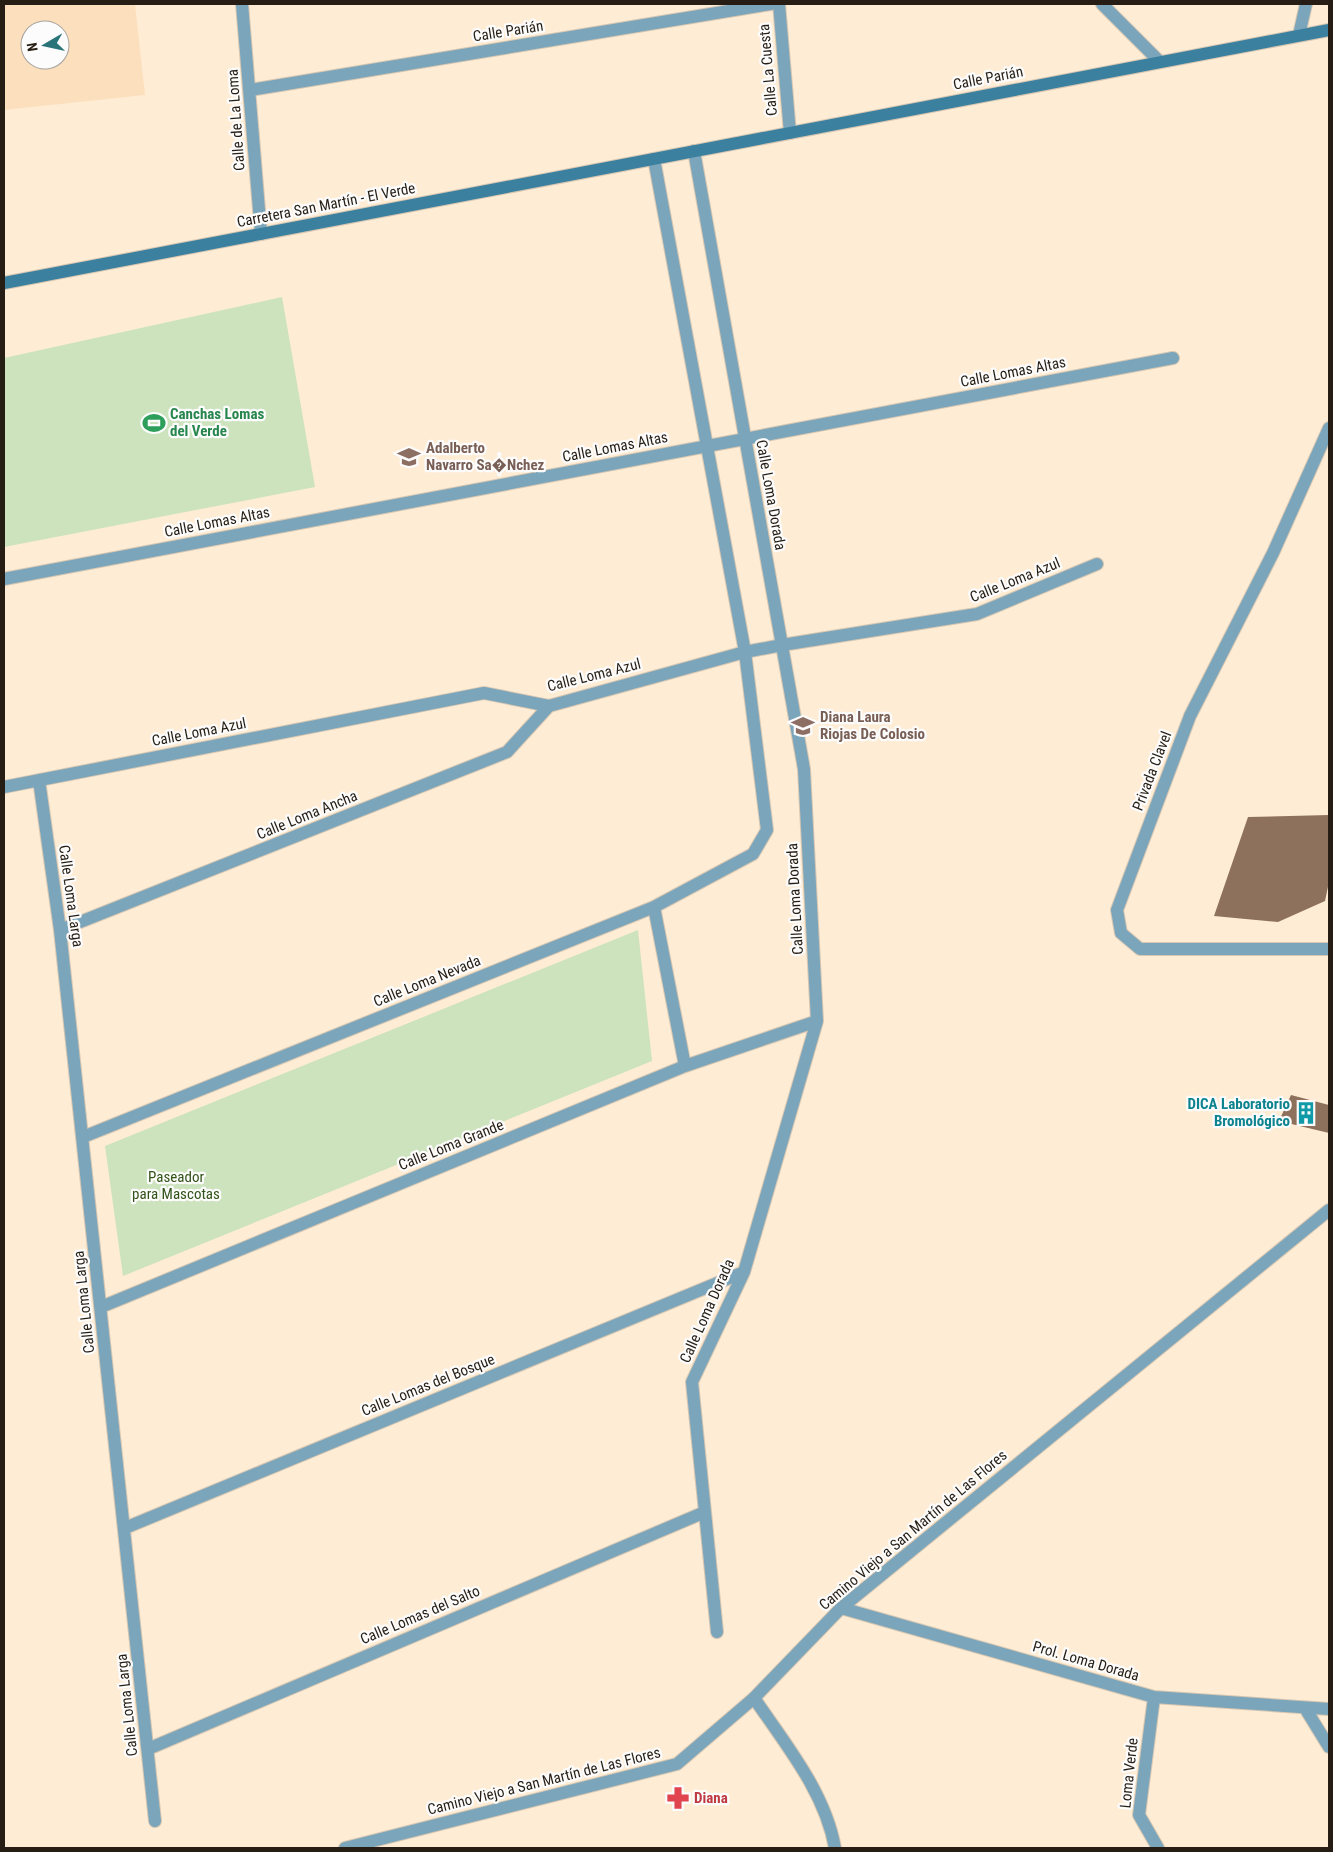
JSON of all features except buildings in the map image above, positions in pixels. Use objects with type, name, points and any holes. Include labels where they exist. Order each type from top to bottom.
[{"type":"street","name":"Calle de La Loma","points":[[242,4],[260,234]]},
{"type":"street","name":"Calle Parián","points":[[250,90],[771,4]]},
{"type":"street","name":"Calle La Cuesta","points":[[779,4],[790,133]]},
{"type":"street","points":[[1102,4],[1160,62]]},
{"type":"street","points":[[1298,35],[1306,4]]},
{"type":"street","name":"Calle Parián","points":[[654,159],[1329,30]]},
{"type":"street","name":"Calle Loma Dorada","points":[[694,151],[804,769],[817,1021],[744,1272],[692,1382],[717,1632]]},
{"type":"street","points":[[654,159],[705,446],[745,652]]},
{"type":"street","name":"Carretera San Martín - El Verde","points":[[4,283],[654,159]]},
{"type":"street","name":"Calle Lomas Altas","points":[[4,579],[1173,358]]},
{"type":"street","name":"Privada Clavel","points":[[1328,947],[1140,948],[1121,934],[1117,910],[1190,716],[1273,553],[1329,428]]},
{"type":"street","name":"Calle Loma Azul","points":[[4,787],[484,693],[549,706],[745,652],[782,644],[977,614],[1097,564]]},
{"type":"street","name":"Calle Loma Nevada","points":[[82,1137],[654,907],[749,857],[753,854],[767,830],[745,652]]},
{"type":"street","name":"Calle Loma Ancha","points":[[60,930],[506,752],[549,706]]},
{"type":"street","name":"Calle Loma Larga","points":[[39,780],[60,930],[155,1821]]},
{"type":"street","points":[[654,907],[684,1066]]},
{"type":"street","name":"Calle Loma Grande","points":[[101,1307],[684,1066],[817,1021]]},
{"type":"street","name":"Camino Viejo a San Martín de Las Flores","points":[[344,1848],[677,1764],[754,1698],[841,1608],[1329,1210]]},
{"type":"street","name":"Calle Lomas del Bosque","points":[[125,1528],[744,1272]]},
{"type":"street","name":"Calle Lomas del Salto","points":[[148,1749],[705,1512]]},
{"type":"street","name":"Prol. Loma Dorada","points":[[841,1608],[1154,1697],[1329,1709]]},
{"type":"street","name":"Loma Verde","points":[[1154,1697],[1139,1816],[1158,1848]]},
{"type":"street","points":[[754,1698],[803,1768],[831,1826],[835,1848]]},
{"type":"street","points":[[1305,1708],[1329,1747]]},
{"type":"shaded area","points":[[4,4],[135,4],[145,95],[4,110]]},
{"type":"green space","name":"Canchas Lomas del Verde","points":[[282,297],[315,487],[4,547],[4,358]]},
{"type":"green space","name":"Paseador para Mascotas","points":[[638,930],[652,1061],[123,1276],[105,1146]]},
{"type":"place","name":"Canchas Lomas del Verde","points":[[154,423]]},
{"type":"place","name":"Adalberto Navarro Sa�Nchez","points":[[409,457]]},
{"type":"place","name":"Diana Laura Riojas De Colosio","points":[[803,726]]},
{"type":"place","name":"DICA Laboratorio Bromológico","points":[[1306,1113]]},
{"type":"place","name":"Diana","points":[[678,1798]]}]
